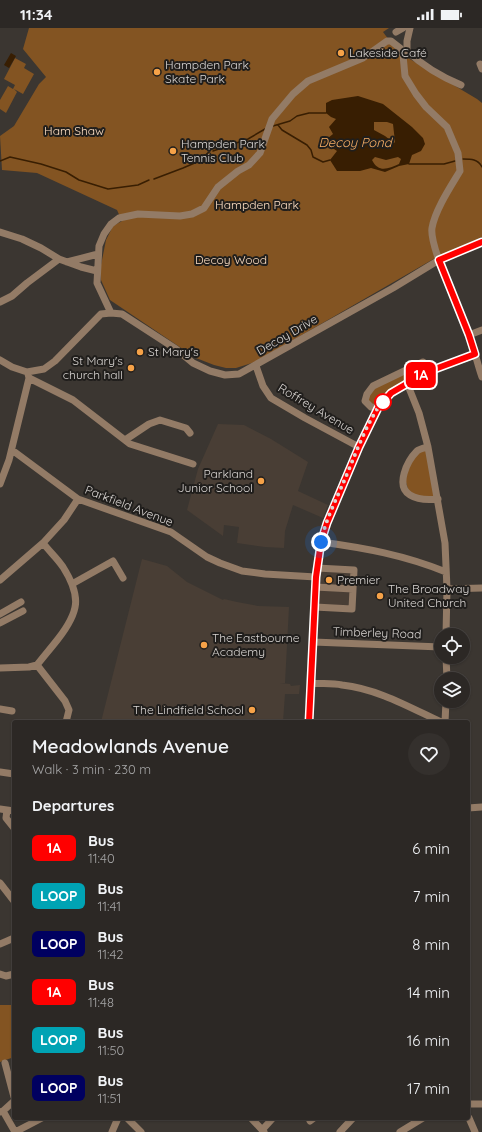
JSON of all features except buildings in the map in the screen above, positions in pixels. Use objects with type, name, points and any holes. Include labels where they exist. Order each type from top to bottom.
[{"type":"street","points":[[396,32],[404,28]]},
{"type":"street","points":[[410,28],[407,41],[407,51],[415,59],[445,78],[461,85]]},
{"type":"street","points":[[111,313],[96,283],[99,246],[104,234],[111,224],[119,218],[138,214],[180,216],[192,214],[204,208],[218,187],[249,164],[260,153],[272,119],[293,94],[308,81],[363,58],[386,41],[391,41],[400,48],[403,55],[405,76],[426,107],[447,127],[458,153],[460,171],[448,191],[432,228],[433,241],[469,335],[482,377]]},
{"type":"street","points":[[0,232],[22,239],[59,259],[97,271]]},
{"type":"street","name":"Decoy Drive","points":[[28,375],[44,369],[55,361],[101,314],[111,313],[122,314],[176,349],[193,363],[210,371],[225,375],[239,374],[256,366],[439,260],[482,242]]},
{"type":"street","points":[[67,262],[98,254]]},
{"type":"street","points":[[0,302],[12,296],[59,259]]},
{"type":"street","points":[[469,335],[482,330]]},
{"type":"street","points":[[309,720],[315,586],[321,542],[327,523],[359,447],[378,408],[391,393],[427,372],[475,354]]},
{"type":"street","points":[[0,360],[73,400],[130,444],[193,464]]},
{"type":"street","points":[[378,408],[371,407],[365,401],[367,394],[374,386],[423,362],[428,366],[427,372]]},
{"type":"street","name":"Roffrey Avenue","points":[[256,366],[263,386],[271,398],[359,447]]},
{"type":"street","points":[[0,484],[12,450],[28,375]]},
{"type":"street","points":[[407,383],[419,413],[428,447],[438,499],[445,543],[447,589],[446,628]]},
{"type":"street","points":[[125,440],[149,424],[160,420],[186,428],[190,433]]},
{"type":"street","points":[[428,447],[417,450],[409,462],[404,476],[403,486],[410,495],[421,499],[438,499]]},
{"type":"street","name":"Parkfield Avenue","points":[[12,450],[78,500],[171,532],[207,557],[220,563],[242,571],[316,577]]},
{"type":"street","points":[[0,580],[43,543],[64,520],[78,500]]},
{"type":"street","points":[[321,542],[391,554],[420,562],[446,572]]},
{"type":"street","points":[[0,668],[29,667],[37,665],[68,626],[74,615],[76,596],[72,584],[63,566],[43,543]]},
{"type":"street","points":[[72,584],[113,561],[123,578]]},
{"type":"street","points":[[315,607],[352,609],[354,570],[317,568]]},
{"type":"street","points":[[315,586],[353,589]]},
{"type":"street","points":[[447,589],[482,588]]},
{"type":"street","points":[[0,614],[21,602]]},
{"type":"street","points":[[0,624],[23,611]]},
{"type":"street","name":"Timberley Road","points":[[313,642],[434,647]]},
{"type":"street","points":[[37,665],[65,702],[69,710],[66,720]]},
{"type":"street","points":[[311,683],[342,684],[377,693],[437,720]]},
{"type":"street","points":[[445,720],[446,708]]},
{"type":"street","points":[[0,709],[12,711]]},
{"type":"street","points":[[0,772],[12,774]]},
{"type":"street","points":[[470,808],[482,807]]},
{"type":"street","points":[[7,810],[6,818],[12,826]]},
{"type":"street","points":[[0,883],[12,898]]},
{"type":"street","points":[[0,944],[12,939]]},
{"type":"street","points":[[0,974],[6,976],[12,974]]},
{"type":"street","points":[[5,1063],[12,1089]]},
{"type":"street","points":[[12,1103],[1,1112],[15,1132],[38,1120]]},
{"type":"street","points":[[470,1104],[482,1104]]},
{"type":"street","points":[[112,1132],[117,1120]]},
{"type":"street","points":[[132,1120],[142,1132]]},
{"type":"street","points":[[253,1120],[263,1131],[271,1120]]},
{"type":"street","points":[[340,1132],[351,1120]]},
{"type":"street","points":[[401,1131],[420,1120]]},
{"type":"street","points":[[470,1120],[474,1132]]},
{"type":"shaded area","name":"Parkland Junior School","points":[[218,424],[244,425],[271,439],[308,462],[298,491],[328,505],[323,518],[293,505],[285,531],[284,548],[265,547],[237,543],[239,527],[224,525],[223,536],[187,510],[198,469]]},
{"type":"shaded area","name":"The Eastbourne Academy","points":[[142,559],[167,566],[187,582],[223,600],[258,606],[289,607],[285,683],[280,683],[290,684],[291,686],[300,685],[299,694],[285,694],[283,720],[102,720]]},
{"type":"shaded area","points":[[320,571],[353,572],[352,607],[319,606]]},
{"type":"green space","name":"Hampden Park","points":[[29,28],[389,28],[383,32],[398,52],[482,103],[482,237],[437,257],[255,362],[236,368],[226,368],[196,358],[110,300],[101,280],[101,265],[106,240],[113,226],[122,221],[117,210],[37,173],[2,170],[0,136],[14,126],[39,84],[46,77],[23,49]]},
{"type":"green space","points":[[15,58],[26,64],[24,68],[34,74],[23,94],[14,89],[17,92],[6,113],[0,109],[0,100],[8,86],[13,89],[15,85],[4,79]]},
{"type":"green space","points":[[423,362],[427,372],[407,383],[378,408],[365,401],[373,386]]},
{"type":"green space","points":[[428,447],[438,499],[410,495],[404,476],[417,450]]},
{"type":"green space","points":[[0,1005],[11,1005],[12,1058],[0,1062]]},
{"type":"water","points":[[11,53],[16,56],[9,68],[4,65]]},
{"type":"water","name":"Decoy Pond","points":[[358,96],[383,104],[412,127],[423,138],[425,144],[421,151],[412,155],[409,164],[399,166],[385,172],[371,168],[360,171],[337,171],[330,160],[337,151],[331,147],[328,138],[333,134],[329,127],[336,119],[326,113],[326,103],[332,100]],"holes":[[[374,122],[387,122],[393,124],[395,142],[394,143],[374,130]],[[375,157],[386,160],[398,157],[401,159],[399,164],[384,169],[375,164],[372,160]]]},
{"type":"waterway","points":[[273,126],[290,121],[297,116],[309,113],[326,113]]},
{"type":"waterway","points":[[278,125],[282,130],[307,145],[311,150],[313,157],[323,162],[330,160]]},
{"type":"waterway","points":[[213,151],[248,139],[265,129]]},
{"type":"waterway","points":[[154,179],[197,162],[208,153]]},
{"type":"waterway","points":[[0,161],[10,157],[41,164],[66,172],[79,180],[108,189],[138,185],[149,180]]},
{"type":"waterway","points":[[463,159],[471,159],[476,161],[482,167]]},
{"type":"waterway","points":[[409,164],[444,164],[455,161]]},
{"type":"bus line","name":"1A","points":[[309,720],[316,577],[322,538],[327,523],[369,426],[378,408],[391,393],[427,372],[475,354],[439,260],[482,242]]},
{"type":"place","name":"Lakeside Café","points":[[341,53]]},
{"type":"place","name":"Hampden Park Skate Park","points":[[157,72]]},
{"type":"place","name":"Hampden Park Tennis Club","points":[[173,151]]},
{"type":"place","name":"St Mary's","points":[[140,352]]},
{"type":"place","name":"St Mary's church hall","points":[[131,368]]},
{"type":"place","name":"Parkland Junior School","points":[[261,481]]},
{"type":"place","name":"Premier","points":[[329,580]]},
{"type":"place","name":"The Broadway United Church","points":[[380,596]]},
{"type":"place","name":"The Eastbourne Academy","points":[[204,645]]},
{"type":"place","name":"The Lindfield School","points":[[252,710]]},
{"type":"route","points":[[321,542],[327,523],[359,447],[378,408],[384,400],[383,402]]},
{"type":"park label","name":"Ham Shaw","points":[[74,131]]},
{"type":"park label","name":"Decoy Wood","points":[[231,260]]}]
